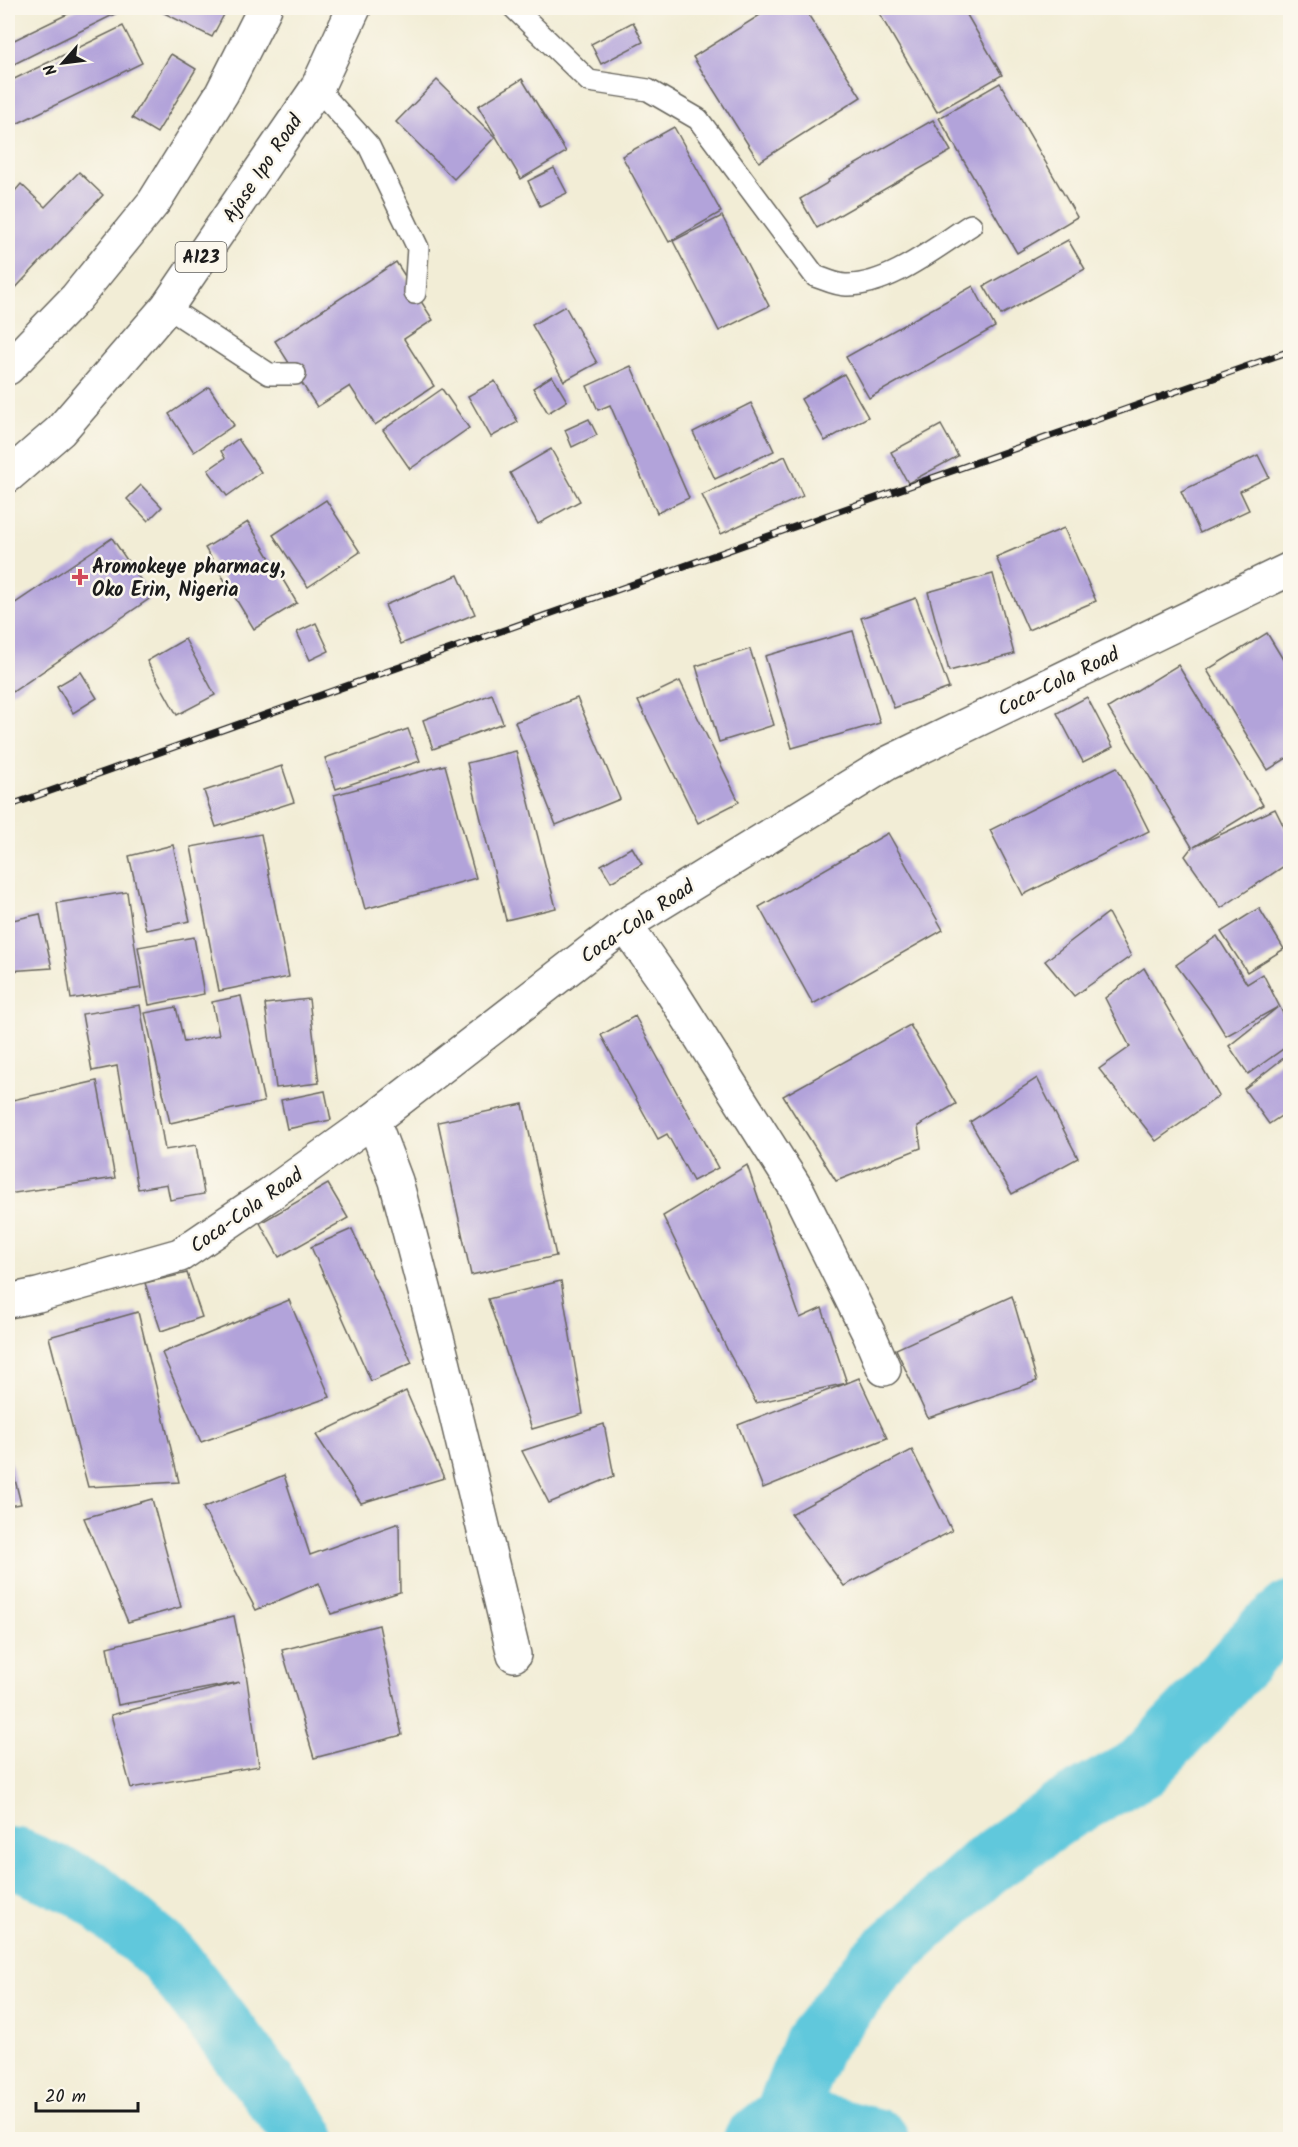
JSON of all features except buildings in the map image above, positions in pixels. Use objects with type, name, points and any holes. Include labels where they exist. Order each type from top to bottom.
[{"type":"main road","points":[[8,368],[76,298],[154,202],[222,93],[265,8]]},
{"type":"main road","name":"Ajase Ipo Road","points":[[8,476],[60,431],[167,307],[317,88],[354,8]]},
{"type":"main road","name":"Coca-Cola Road","points":[[8,1300],[38,1296],[180,1255],[373,1120],[625,925],[888,763],[1290,569]]},
{"type":"main road","points":[[625,925],[668,986],[799,1192],[884,1369]]},
{"type":"main road","points":[[373,1120],[396,1181],[444,1365],[514,1654]]},
{"type":"lane","points":[[514,8],[590,81],[648,90],[698,118],[815,276],[845,285],[876,280],[901,269],[971,225]]},
{"type":"lane","points":[[317,88],[369,146],[418,249],[416,293]]},
{"type":"lane","points":[[167,307],[269,374],[295,374]]},
{"type":"waterway","points":[[754,2140],[785,2116],[813,2045],[876,1965],[984,1867],[1063,1811],[1141,1768],[1195,1712],[1268,1630],[1290,1612]]},
{"type":"waterway","points":[[8,1858],[17,1859],[87,1889],[168,1957],[295,2122],[306,2140]]},
{"type":"waterway","points":[[785,2116],[878,2140]]},
{"type":"railway","points":[[8,806],[1290,351]]},
{"type":"place","name":"Aromokeye pharmacy, Oko Erin, Nigeria","points":[[80,577]]}]
